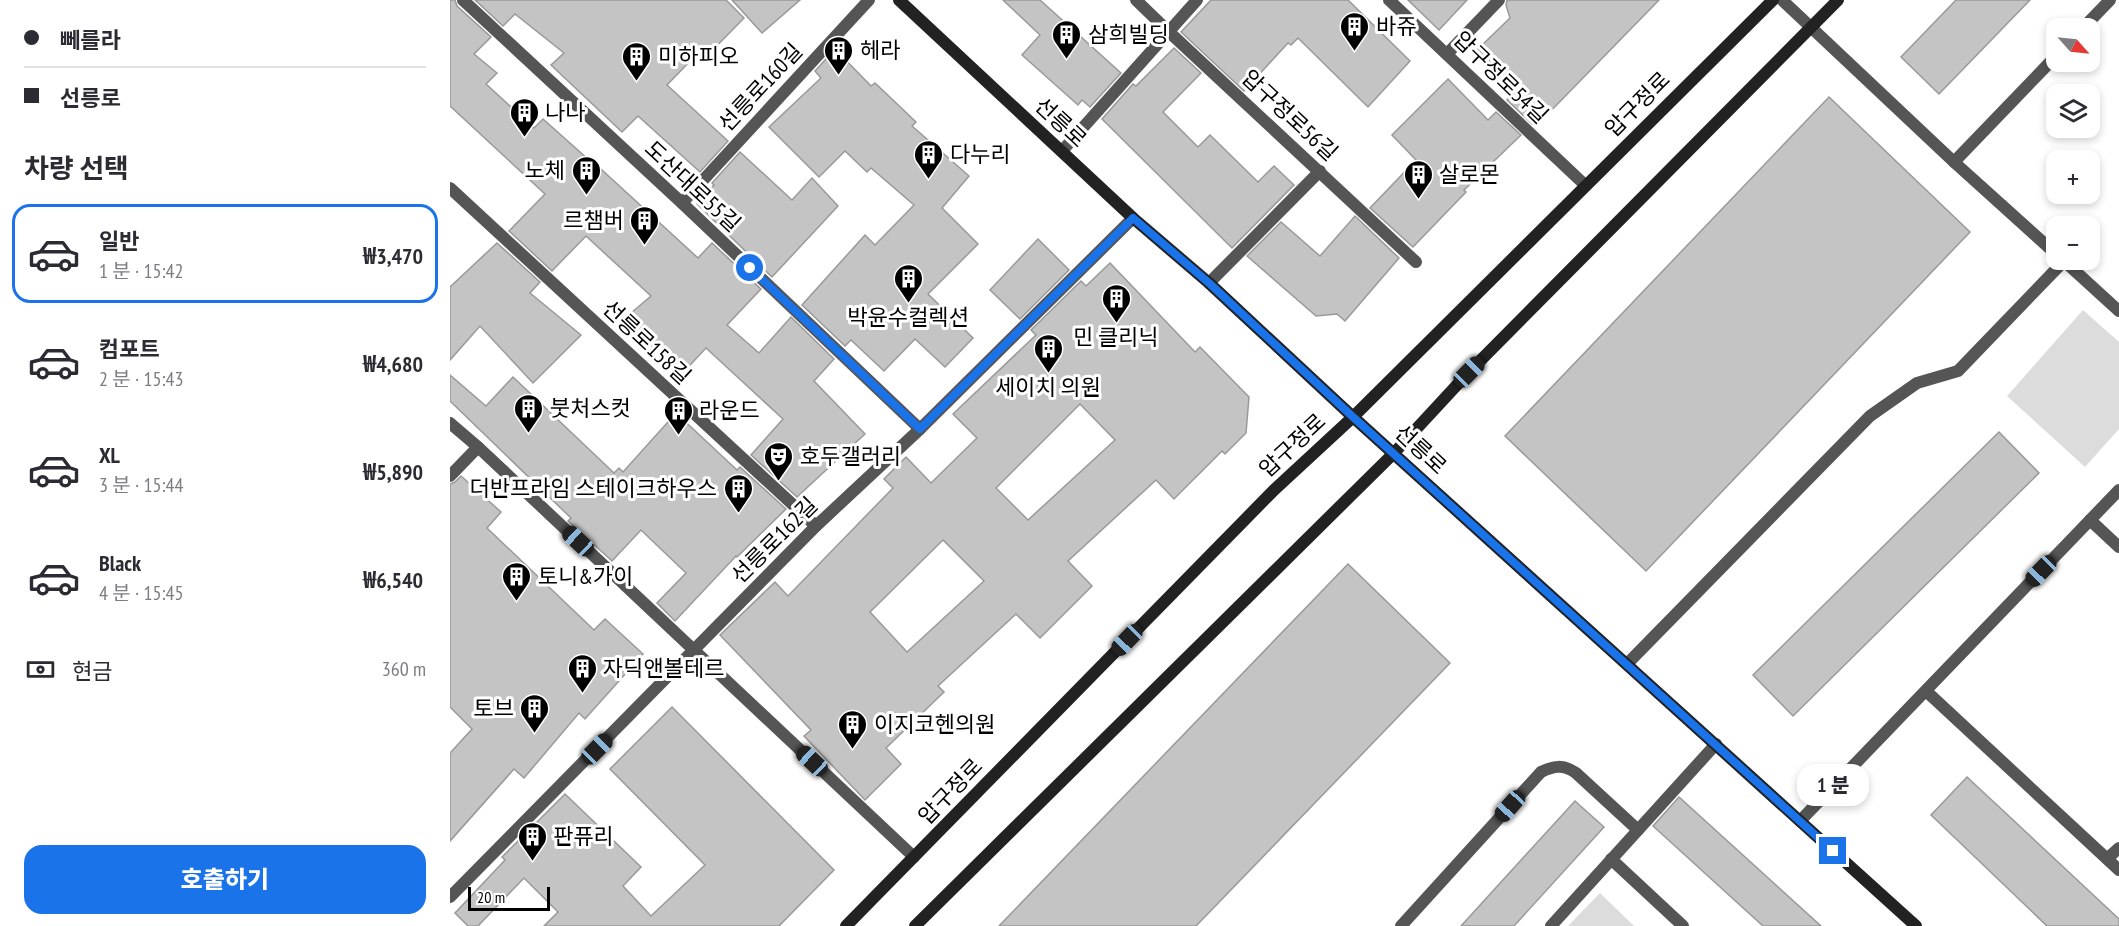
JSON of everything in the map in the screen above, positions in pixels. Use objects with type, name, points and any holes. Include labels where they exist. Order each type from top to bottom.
[{"type":"main road","name":"선릉로","points":[[899,0],[1133,218],[1209,283],[1353,417],[1916,926]]},
{"type":"main road","name":"압구정로","points":[[846,926],[1274,490],[1353,417],[1773,0]]},
{"type":"main road","points":[[915,926],[1394,453],[1469,372],[1838,0]]},
{"type":"street","name":"도산대로55길","points":[[463,0],[682,203],[920,429]]},
{"type":"street","name":"선릉로160길","points":[[682,203],[869,0]]},
{"type":"street","name":"압구정로56길","points":[[1136,0],[1416,262]]},
{"type":"street","points":[[1062,151],[1197,0]]},
{"type":"street","name":"압구정로54길","points":[[1389,0],[1585,185]]},
{"type":"street","points":[[1447,54],[1499,0]]},
{"type":"street","points":[[1782,0],[1954,162],[2046,245]]},
{"type":"street","points":[[2093,18],[2110,0]]},
{"type":"street","points":[[1954,162],[2046,66]]},
{"type":"street","points":[[1209,283],[1320,171]]},
{"type":"street","name":"선릉로158길","points":[[450,189],[816,526]]},
{"type":"street","name":"선릉로162길","points":[[450,897],[816,526],[920,429],[1133,218]]},
{"type":"street","points":[[1627,664],[1870,416],[1917,383],[1958,371],[2050,270]]},
{"type":"street","points":[[2074,270],[2119,311]]},
{"type":"street","points":[[450,423],[914,857]]},
{"type":"street","points":[[450,476],[478,447]]},
{"type":"street","points":[[1800,821],[2119,490]]},
{"type":"street","points":[[2090,520],[2119,547]]},
{"type":"street","points":[[1926,691],[2119,870]]},
{"type":"street","points":[[1551,926],[1716,744]]},
{"type":"street","points":[[1401,926],[1541,772],[1552,767],[1567,768],[1576,773],[1638,830]]},
{"type":"street","points":[[2108,858],[2119,848]]},
{"type":"street","points":[[1611,860],[1683,926]]},
{"type":"shaded area","points":[[2083,310],[2119,342],[2119,429],[2085,467],[2007,396]]},
{"type":"shaded area","points":[[1600,893],[1634,926],[1568,926]]},
{"type":"building","points":[[450,0],[455,0],[457,6],[491,37],[474,54],[497,73],[486,84],[534,128],[543,119],[698,258],[712,243],[761,289],[727,325],[759,353],[791,317],[834,359],[814,381],[865,434],[797,497],[751,455],[783,419],[706,348],[680,376],[625,318],[651,296],[586,236],[552,271],[509,231],[545,194],[450,106]]},
{"type":"building","points":[[475,0],[726,0],[744,18],[702,61],[696,55],[667,85],[728,141],[700,172],[638,116],[622,132],[551,65],[564,53],[515,14],[503,26]]},
{"type":"building","points":[[732,0],[800,0],[762,33]]},
{"type":"building","name":"삼희빌딩","points":[[1003,0],[1040,0],[1121,73],[1090,107],[1082,100],[1078,105],[1022,55],[1040,35]]},
{"type":"building","points":[[1211,0],[1348,0],[1410,61],[1368,107],[1298,38],[1291,45],[1288,43],[1244,91],[1181,32]]},
{"type":"building","points":[[1408,0],[1467,0],[1439,30]]},
{"type":"building","points":[[1507,0],[1659,0],[1543,119],[1540,116],[1532,124],[1507,100],[1518,89],[1478,49],[1510,18],[1506,5]]},
{"type":"building","points":[[1956,0],[2030,0],[1939,94],[1901,57]]},
{"type":"building","points":[[1174,48],[1201,73],[1163,112],[1198,147],[1210,135],[1258,182],[1274,166],[1294,185],[1232,248],[1102,119],[1133,84],[1136,86]]},
{"type":"building","points":[[835,49],[871,86],[875,83],[916,122],[912,126],[969,176],[942,208],[978,244],[928,294],[973,338],[945,367],[915,339],[884,371],[851,340],[845,346],[802,305],[865,235],[875,245],[914,205],[871,168],[867,172],[845,151],[819,177],[769,127],[821,78],[815,71]]},
{"type":"building","points":[[1448,79],[1488,120],[1496,112],[1521,135],[1464,190],[1466,192],[1413,247],[1370,208],[1416,160],[1392,135]]},
{"type":"building","points":[[1829,97],[1970,232],[1646,571],[1505,436]]},
{"type":"building","points":[[740,152],[792,200],[812,178],[838,206],[772,277],[697,204],[714,185],[712,183]]},
{"type":"building","points":[[1355,216],[1399,258],[1345,321],[1337,314],[1316,316],[1247,256],[1281,222],[1320,256]]},
{"type":"building","points":[[1038,239],[1069,270],[1020,319],[990,290]]},
{"type":"building","points":[[497,243],[540,282],[530,293],[581,335],[533,383],[480,326],[450,360],[450,287]]},
{"type":"building","points":[[1110,263],[1195,352],[1200,347],[1249,397],[1246,433],[1225,454],[1222,451],[1174,499],[1156,480],[1068,561],[1092,586],[1040,638],[1016,614],[938,686],[944,692],[886,748],[901,764],[865,800],[804,736],[811,730],[720,635],[775,582],[788,596],[893,488],[884,479],[906,457],[931,483],[977,438],[953,414],[1036,335],[1031,330],[1081,281],[1086,286]],"holes":[[[1080,404],[1115,440],[1028,520],[996,488]],[[943,540],[984,581],[907,652],[870,612]]]},
{"type":"building","points":[[450,375],[486,406],[513,377],[614,473],[619,468],[623,472],[676,413],[737,470],[740,467],[786,509],[736,556],[675,621],[657,603],[686,573],[641,530],[612,561],[568,521],[571,518],[450,401]]},
{"type":"building","points":[[1999,432],[2039,473],[1793,716],[1753,675]]},
{"type":"building","points":[[461,476],[501,512],[487,528],[594,630],[605,619],[643,654],[585,719],[579,713],[524,778],[514,769],[450,841],[450,753],[472,729],[450,707],[450,484]]},
{"type":"building","points":[[1348,564],[1450,663],[1196,926],[999,926]]},
{"type":"building","points":[[672,707],[834,870],[779,926],[544,926],[558,912],[524,878],[478,926],[468,926],[455,913],[505,860],[502,857],[565,794],[641,867],[623,886],[651,916],[705,865],[610,769]]},
{"type":"building","points":[[1967,777],[2119,919],[2119,926],[2047,926],[1931,815]]},
{"type":"building","points":[[1679,797],[1821,926],[1763,926],[1653,826]]},
{"type":"building","points":[[1575,801],[1604,827],[1514,926],[1461,926]]},
{"type":"place","name":"바쥬","points":[[1355,52]]},
{"type":"place","name":"삼희빌딩","points":[[1067,60]]},
{"type":"place","name":"헤라","points":[[839,76]]},
{"type":"place","name":"미하피오","points":[[637,82]]},
{"type":"place","name":"나나","points":[[524,138]]},
{"type":"place","name":"다누리","points":[[929,180]]},
{"type":"place","name":"노체","points":[[586,196]]},
{"type":"place","name":"살로몬","points":[[1418,200]]},
{"type":"place","name":"르챔버","points":[[645,246]]},
{"type":"place","name":"박윤수컬렉션","points":[[908,304]]},
{"type":"place","name":"민 클리닉","points":[[1116,324]]},
{"type":"place","name":"세이치 의원","points":[[1048,374]]},
{"type":"place","name":"붓처스컷","points":[[529,434]]},
{"type":"place","name":"라운드","points":[[678,436]]},
{"type":"place","name":"호두갤러리","points":[[779,482]]},
{"type":"place","name":"더반프라임 스테이크하우스","points":[[738,514]]},
{"type":"place","name":"토니&가이","points":[[517,602]]},
{"type":"place","name":"자딕앤볼테르","points":[[582,694]]},
{"type":"place","name":"토브","points":[[535,734]]},
{"type":"place","name":"이지코헨의원","points":[[853,750]]},
{"type":"place","name":"판퓨리","points":[[532,862]]},
{"type":"route","points":[[750,268],[920,429],[1133,218],[1209,283],[1353,417],[1833,851]]}]
